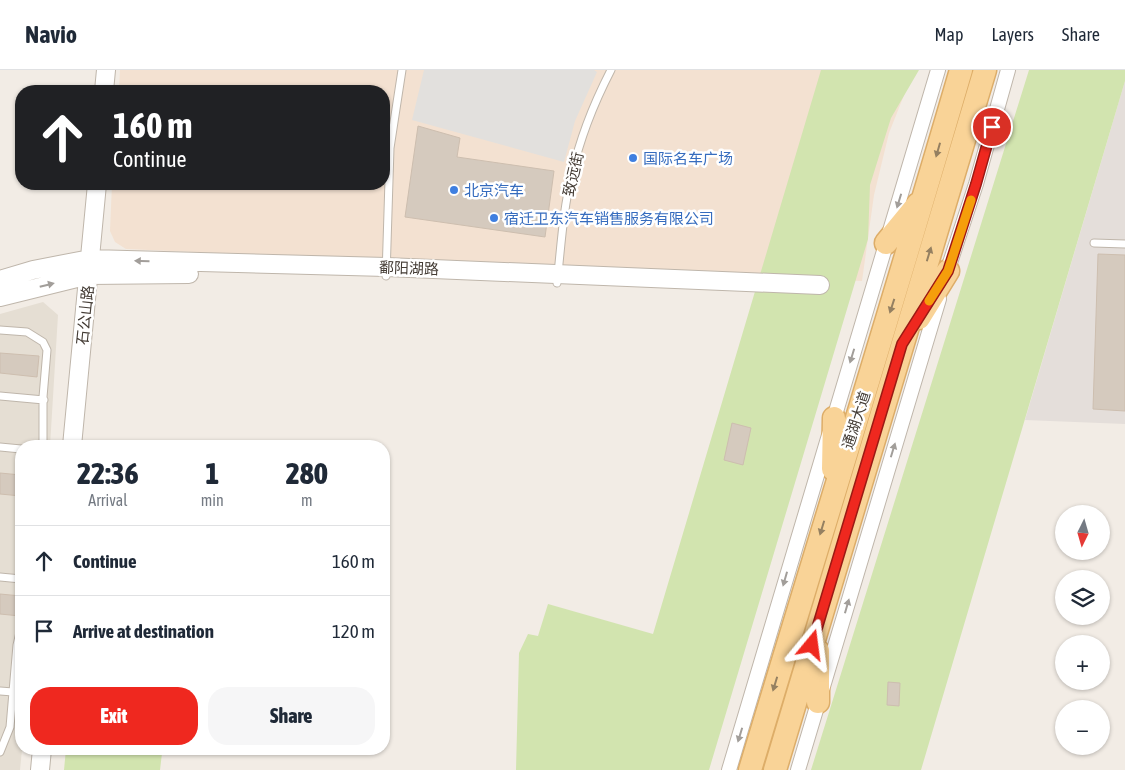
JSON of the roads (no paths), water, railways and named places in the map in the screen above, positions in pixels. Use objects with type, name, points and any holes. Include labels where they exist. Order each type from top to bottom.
[{"type":"main road","name":"通湖大道","points":[[776,770],[902,344],[959,116],[961,70]]},
{"type":"main road","name":"通湖大道","points":[[750,770],[833,491],[895,298],[925,195],[959,116],[985,70]]},
{"type":"main road","points":[[886,243],[925,195]]},
{"type":"main road","points":[[902,344],[948,271]]},
{"type":"main road","points":[[833,491],[834,418]]},
{"type":"main road","points":[[818,627],[818,702]]},
{"type":"street","points":[[105,85],[106,70]]},
{"type":"street","points":[[730,770],[938,70]]},
{"type":"street","points":[[798,770],[948,271],[976,184],[1008,70]]},
{"type":"street","name":"石公山路","points":[[73,440],[96,190]]},
{"type":"street","name":"鄱阳湖路","points":[[0,297],[90,267]]},
{"type":"street","name":"鄱阳湖路","points":[[0,280],[34,270],[90,267],[386,272],[820,290]]},
{"type":"street","points":[[40,770],[41,755]]},
{"type":"lane","points":[[390,148],[402,70]]},
{"type":"lane","name":"致远街","points":[[558,279],[572,174],[590,117],[611,70]]},
{"type":"lane","points":[[386,272],[389,190]]},
{"type":"lane","points":[[1094,243],[1125,244]]},
{"type":"lane","points":[[0,330],[27,332],[43,342],[48,358],[44,400],[43,440]]},
{"type":"lane","points":[[0,396],[44,400]]},
{"type":"lane","points":[[0,448],[15,449]]},
{"type":"lane","points":[[0,578],[15,579]]},
{"type":"lane","points":[[0,752],[10,727],[15,668]]},
{"type":"lane","points":[[0,691],[13,692]]},
{"type":"place","name":"国际名车广场","points":[[633,158]]},
{"type":"place","name":"北京汽车","points":[[454,190]]},
{"type":"place","name":"宿迁卫东汽车销售服务有限公司","points":[[494,218]]}]
